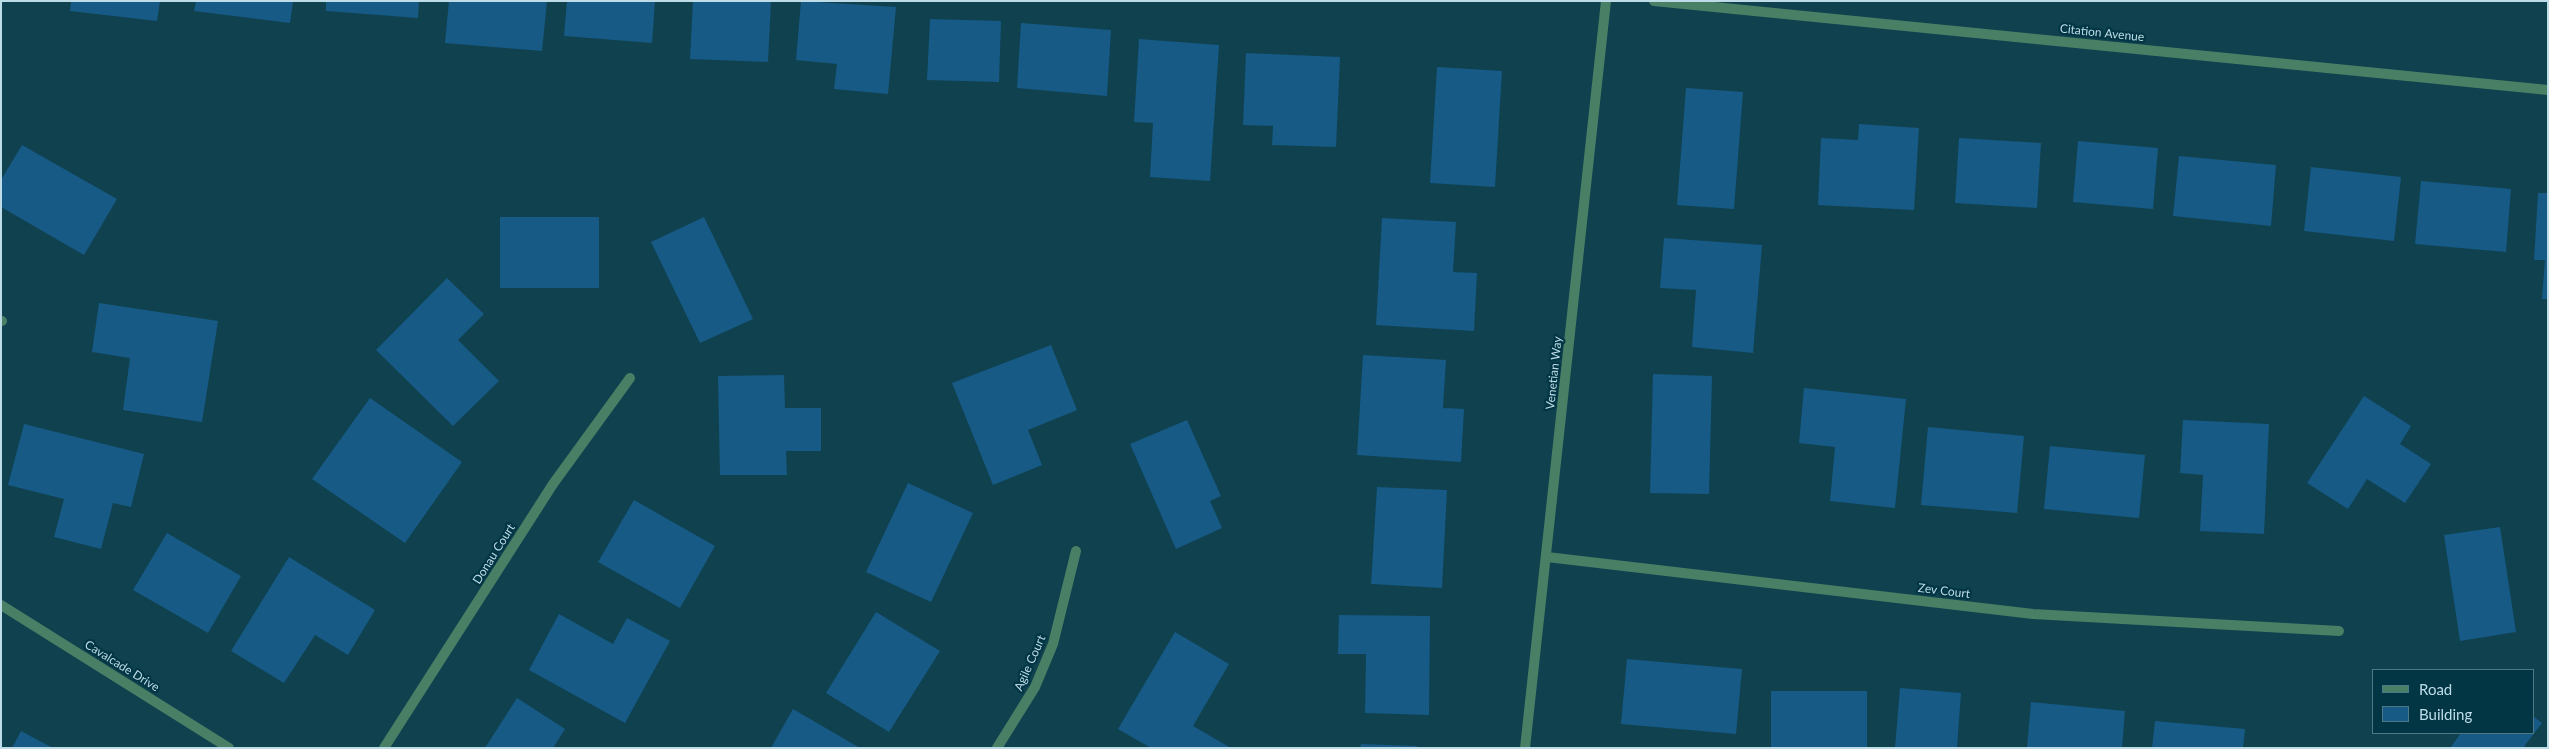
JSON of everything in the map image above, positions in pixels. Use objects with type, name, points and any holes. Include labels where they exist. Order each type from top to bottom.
[{"type":"street","name":"Venetian Way","points":[[1526,748],[1606,1]]},
{"type":"street","name":"Citation Avenue","points":[[1654,1],[2548,90]]},
{"type":"street","name":"Donau Court","points":[[384,748],[553,484],[630,378]]},
{"type":"street","name":"Agile Court","points":[[997,748],[1035,687],[1053,644],[1076,552]]},
{"type":"street","name":"Zev Court","points":[[1547,557],[2034,614],[2339,631]]},
{"type":"street","name":"Cavalcade Drive","points":[[1,605],[229,748]]},
{"type":"building","points":[[71,1],[160,1],[157,21],[70,11]]},
{"type":"building","points":[[196,1],[293,1],[290,23],[194,11]]},
{"type":"building","points":[[326,1],[419,1],[418,18],[326,11]]},
{"type":"building","points":[[449,1],[547,1],[542,51],[445,43]]},
{"type":"building","points":[[567,1],[655,1],[652,43],[564,36]]},
{"type":"building","points":[[693,1],[771,1],[768,62],[690,59]]},
{"type":"building","points":[[801,1],[896,7],[888,94],[834,89],[837,64],[796,60]]},
{"type":"building","points":[[930,19],[1001,21],[999,82],[927,80]]},
{"type":"building","points":[[1021,23],[1111,30],[1107,96],[1017,88]]},
{"type":"building","points":[[1139,39],[1219,45],[1210,181],[1150,177],[1153,123],[1134,122]]},
{"type":"building","points":[[1246,53],[1340,57],[1336,147],[1272,145],[1273,126],[1243,125]]},
{"type":"building","points":[[1437,67],[1502,71],[1495,187],[1430,183]]},
{"type":"building","points":[[1686,88],[1743,92],[1734,209],[1677,205]]},
{"type":"building","points":[[1859,124],[1919,128],[1914,210],[1818,205],[1821,138],[1858,140]]},
{"type":"building","points":[[1959,138],[2041,143],[2037,208],[1955,203]]},
{"type":"building","points":[[2078,141],[2158,148],[2153,209],[2073,202]]},
{"type":"building","points":[[22,145],[117,199],[84,255],[1,207],[1,180]]},
{"type":"building","points":[[2179,156],[2276,165],[2271,226],[2173,216]]},
{"type":"building","points":[[2311,167],[2401,177],[2394,241],[2304,231]]},
{"type":"building","points":[[2421,181],[2511,189],[2506,252],[2415,244]]},
{"type":"building","points":[[2538,193],[2548,193],[2548,299],[2542,299],[2545,260],[2534,260]]},
{"type":"building","points":[[500,217],[599,217],[599,288],[500,288]]},
{"type":"building","points":[[704,217],[753,319],[700,343],[651,242]]},
{"type":"building","points":[[1382,218],[1456,222],[1453,272],[1477,273],[1474,331],[1376,325]]},
{"type":"building","points":[[1664,238],[1762,245],[1753,353],[1692,347],[1696,290],[1660,288]]},
{"type":"building","points":[[447,278],[484,314],[458,340],[499,381],[453,426],[376,350]]},
{"type":"building","points":[[99,303],[218,321],[202,422],[123,410],[130,358],[92,352]]},
{"type":"building","points":[[1051,345],[1077,410],[1028,430],[1042,465],[993,485],[952,383]]},
{"type":"building","points":[[1363,355],[1446,360],[1443,408],[1464,409],[1461,462],[1357,455]]},
{"type":"building","points":[[1653,374],[1712,376],[1709,494],[1650,493]]},
{"type":"building","points":[[784,375],[785,408],[821,408],[821,451],[786,451],[787,475],[720,475],[718,376]]},
{"type":"building","points":[[1804,388],[1906,399],[1895,508],[1830,501],[1835,447],[1799,443]]},
{"type":"building","points":[[2364,396],[2411,426],[2400,444],[2431,464],[2405,503],[2367,479],[2348,509],[2307,483]]},
{"type":"building","points":[[370,398],[462,462],[405,543],[312,479]]},
{"type":"building","points":[[1187,420],[1221,496],[1210,501],[1222,528],[1176,549],[1130,444]]},
{"type":"building","points":[[2183,420],[2269,424],[2264,534],[2200,531],[2203,475],[2180,473]]},
{"type":"building","points":[[24,424],[144,454],[131,507],[113,503],[101,549],[54,537],[64,499],[8,485]]},
{"type":"building","points":[[1928,427],[2024,436],[2017,513],[1921,505]]},
{"type":"building","points":[[2050,446],[2145,455],[2139,518],[2044,509]]},
{"type":"building","points":[[908,483],[973,513],[931,602],[866,572]]},
{"type":"building","points":[[1377,487],[1447,490],[1442,588],[1371,584]]},
{"type":"building","points":[[634,500],[715,546],[680,608],[598,562]]},
{"type":"building","points":[[2500,527],[2516,632],[2460,641],[2444,535]]},
{"type":"building","points":[[167,533],[241,576],[208,633],[133,590]]},
{"type":"building","points":[[289,557],[375,610],[348,655],[315,635],[284,683],[231,651]]},
{"type":"building","points":[[876,612],[940,651],[889,732],[826,693]]},
{"type":"building","points":[[559,614],[613,644],[627,618],[670,641],[625,723],[529,670]]},
{"type":"building","points":[[1339,615],[1430,616],[1429,715],[1365,713],[1366,654],[1338,654]]},
{"type":"building","points":[[1175,632],[1229,664],[1193,726],[1231,748],[1151,748],[1118,729]]},
{"type":"building","points":[[1627,659],[1742,669],[1736,734],[1621,724]]},
{"type":"building","points":[[1900,688],[1961,693],[1957,748],[1895,748]]},
{"type":"building","points":[[1771,691],[1867,691],[1867,748],[1771,748]]},
{"type":"building","points":[[517,698],[565,729],[553,748],[485,748]]},
{"type":"building","points":[[2031,702],[2125,711],[2122,748],[2027,748]]},
{"type":"building","points":[[793,709],[860,748],[771,748]]},
{"type":"building","points":[[2534,717],[2542,723],[2534,734]]},
{"type":"building","points":[[2155,721],[2245,729],[2243,748],[2152,748]]},
{"type":"building","points":[[21,731],[53,748],[12,748]]},
{"type":"building","points":[[2460,734],[2534,734],[2523,748],[2450,748]]},
{"type":"building","points":[[1361,744],[1417,746],[1417,748],[1360,748]]}]
